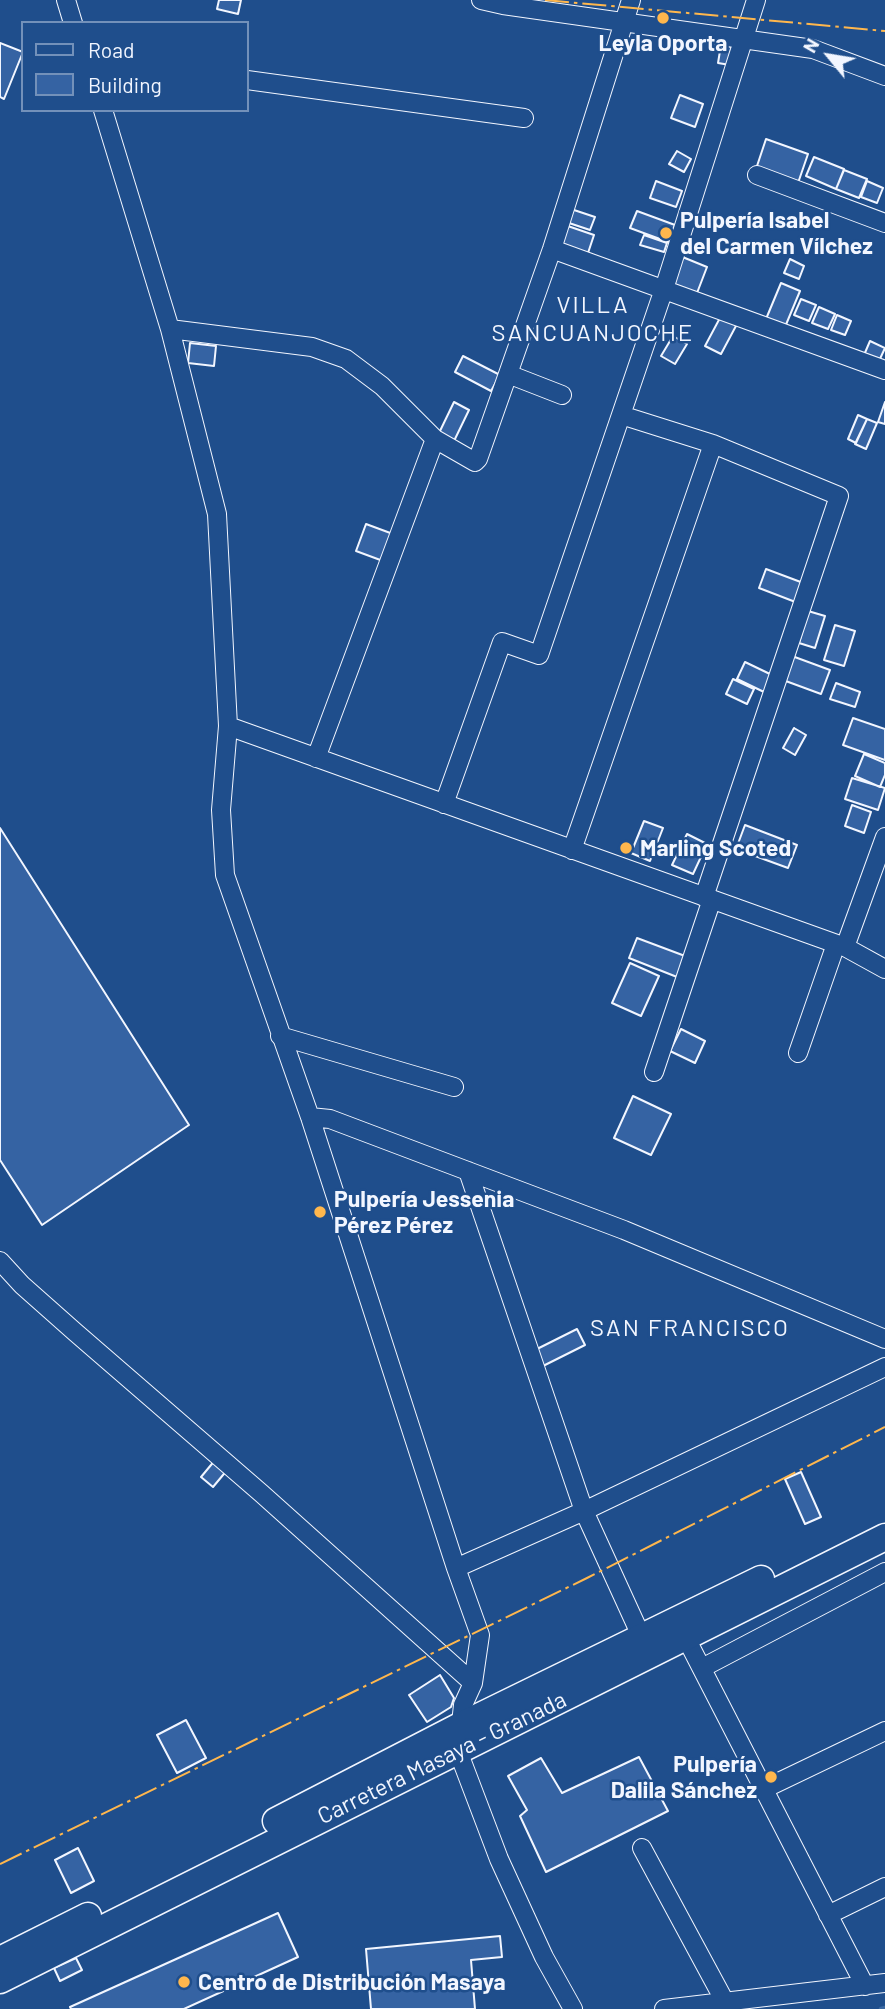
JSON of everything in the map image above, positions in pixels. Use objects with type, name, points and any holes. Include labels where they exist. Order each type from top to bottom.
[{"type":"highway","name":"Carretera Masaya - Granada","points":[[0,1980],[459,1739],[642,1638],[885,1517]]},
{"type":"highway","name":"Carretera Masaya - Granada","points":[[0,1960],[459,1739],[686,1638],[885,1537]]},
{"type":"street","points":[[66,0],[72,21]]},
{"type":"street","points":[[481,0],[813,49],[885,76]]},
{"type":"street","points":[[170,329],[312,347],[346,359],[382,386],[435,439],[475,461],[552,249],[631,0]]},
{"type":"street","points":[[444,804],[502,642],[539,654],[664,289],[756,0]]},
{"type":"street","points":[[248,80],[524,118]]},
{"type":"street","points":[[104,112],[170,329],[217,513],[228,726],[221,810],[225,875],[310,1117],[480,1635],[473,1683],[463,1705],[459,1739],[499,1859],[544,1957],[573,2009]]},
{"type":"street","points":[[757,175],[885,223]]},
{"type":"street","points":[[552,249],[885,370]]},
{"type":"street","points":[[508,374],[562,395]]},
{"type":"street","points":[[621,415],[712,444],[839,496],[654,1072]]},
{"type":"street","points":[[316,758],[435,439]]},
{"type":"street","points":[[572,850],[712,444]]},
{"type":"street","points":[[228,726],[840,946],[885,970]]},
{"type":"street","points":[[798,1053],[885,837]]},
{"type":"street","points":[[280,1035],[454,1087]]},
{"type":"street","points":[[310,1117],[330,1119],[624,1230],[885,1339]]},
{"type":"street","points":[[468,1171],[584,1511],[642,1638]]},
{"type":"street","points":[[0,1261],[22,1285],[261,1493],[473,1683]]},
{"type":"street","points":[[456,1568],[584,1511],[885,1367]]},
{"type":"street","points":[[702,1668],[885,1572]]},
{"type":"street","points":[[686,1638],[865,1986]]},
{"type":"street","points":[[762,1790],[885,1731]]},
{"type":"street","points":[[642,1847],[724,2000]]},
{"type":"street","points":[[828,1915],[885,1887]]},
{"type":"street","points":[[664,2009],[885,1983]]},
{"type":"building","points":[[219,0],[241,0],[238,14],[217,9]]},
{"type":"building","points":[[0,43],[21,51],[21,57],[4,99],[0,97]]},
{"type":"building","points":[[721,45],[733,47],[730,65],[718,63]]},
{"type":"building","points":[[680,95],[703,104],[695,127],[671,118]]},
{"type":"building","points":[[766,139],[808,154],[798,183],[756,169]]},
{"type":"building","points":[[677,151],[691,159],[684,172],[669,164]]},
{"type":"building","points":[[814,157],[844,169],[836,189],[806,176]]},
{"type":"building","points":[[844,170],[867,179],[859,198],[836,189]]},
{"type":"building","points":[[656,181],[682,191],[676,207],[650,198]]},
{"type":"building","points":[[867,181],[883,188],[877,203],[861,197]]},
{"type":"building","points":[[568,208],[595,217],[590,230],[563,221]]},
{"type":"building","points":[[637,211],[675,225],[668,242],[630,228]]},
{"type":"building","points":[[562,224],[594,235],[588,253],[556,243]]},
{"type":"building","points":[[644,235],[667,243],[664,252],[640,245]]},
{"type":"building","points":[[680,256],[707,267],[697,293],[670,283]]},
{"type":"building","points":[[790,259],[804,266],[799,279],[784,273]]},
{"type":"building","points":[[781,283],[800,291],[785,327],[766,319]]},
{"type":"building","points":[[801,299],[816,305],[809,321],[794,315]]},
{"type":"building","points":[[819,307],[835,314],[828,329],[812,323]]},
{"type":"building","points":[[837,315],[851,321],[845,335],[831,330]]},
{"type":"building","points":[[721,316],[737,324],[721,354],[705,346]]},
{"type":"building","points":[[673,336],[687,344],[675,364],[661,356]]},
{"type":"building","points":[[870,341],[885,348],[879,361],[864,355]]},
{"type":"building","points":[[190,343],[216,346],[214,366],[188,363]]},
{"type":"building","points":[[463,356],[500,375],[491,391],[455,372]]},
{"type":"building","points":[[454,402],[469,410],[454,441],[439,433]]},
{"type":"building","points":[[885,402],[885,424],[878,422]]},
{"type":"building","points":[[858,415],[867,419],[856,443],[848,439]]},
{"type":"building","points":[[867,419],[877,423],[866,449],[855,444]]},
{"type":"building","points":[[366,524],[393,534],[383,561],[356,551]]},
{"type":"building","points":[[766,569],[806,584],[798,603],[759,588]]},
{"type":"building","points":[[808,611],[825,616],[815,648],[799,643]]},
{"type":"building","points":[[835,625],[855,631],[844,666],[824,660]]},
{"type":"building","points":[[792,656],[830,670],[821,694],[783,680]]},
{"type":"building","points":[[745,662],[772,675],[764,692],[737,679]]},
{"type":"building","points":[[733,679],[754,689],[747,704],[726,694]]},
{"type":"building","points":[[836,683],[860,692],[855,707],[830,699]]},
{"type":"building","points":[[853,718],[885,729],[885,760],[843,745]]},
{"type":"building","points":[[794,728],[806,735],[795,755],[783,748]]},
{"type":"building","points":[[864,754],[885,763],[885,775],[880,787],[855,776]]},
{"type":"building","points":[[852,778],[885,788],[878,810],[845,799]]},
{"type":"building","points":[[852,805],[871,812],[864,833],[845,826]]},
{"type":"building","points":[[644,821],[663,828],[650,861],[631,853]]},
{"type":"building","points":[[745,825],[797,845],[788,868],[736,849]]},
{"type":"building","points":[[0,828],[189,1125],[42,1225],[0,1160]]},
{"type":"building","points":[[687,834],[707,844],[693,874],[672,865]]},
{"type":"building","points":[[637,938],[685,956],[677,977],[629,958]]},
{"type":"building","points":[[630,963],[659,976],[641,1016],[612,1003]]},
{"type":"building","points":[[681,1029],[705,1041],[695,1063],[670,1051]]},
{"type":"building","points":[[633,1096],[671,1114],[651,1155],[614,1138]]},
{"type":"building","points":[[577,1329],[585,1345],[543,1366],[535,1350]]},
{"type":"building","points":[[216,1459],[228,1469],[213,1487],[201,1477]]},
{"type":"building","points":[[801,1472],[821,1517],[805,1524],[785,1479]]},
{"type":"building","points":[[440,1675],[454,1698],[451,1707],[427,1722],[409,1695]]},
{"type":"building","points":[[186,1720],[206,1758],[177,1773],[157,1735]]},
{"type":"building","points":[[639,1757],[668,1811],[546,1872],[520,1816],[527,1810],[508,1776],[541,1758],[562,1793]]},
{"type":"building","points":[[78,1848],[94,1881],[71,1893],[55,1860]]},
{"type":"building","name":"Centro de Distribución Masaya","points":[[278,1913],[298,1957],[184,2009],[70,2007]]},
{"type":"building","points":[[500,1936],[502,1957],[471,1960],[475,2009],[371,2009],[366,1949]]},
{"type":"building","points":[[76,1958],[82,1970],[60,1981],[54,1968]]},
{"type":"waterway","points":[[881,2009],[885,2008]]},
{"type":"power","points":[[545,0],[885,31]]},
{"type":"power","points":[[0,1864],[587,1578],[885,1427]]},
{"type":"place","name":"Leyla Oporta","points":[[663,18]]},
{"type":"place","name":"Pulpería Isabel del Carmen Vílchez","points":[[666,233]]},
{"type":"place","name":"Marling Scoted","points":[[626,848]]},
{"type":"place","name":"Pulpería Jessenia Pérez Pérez","points":[[320,1212]]},
{"type":"place","name":"Pulpería Dalila Sánchez","points":[[771,1777]]},
{"type":"place","name":"Centro de Distribución Masaya","points":[[184,1982]]},
{"type":"district","name":"VILLA SANCUANJOCHE","points":[[593,319]]},
{"type":"district","name":"SAN FRANCISCO","points":[[690,1328]]}]
